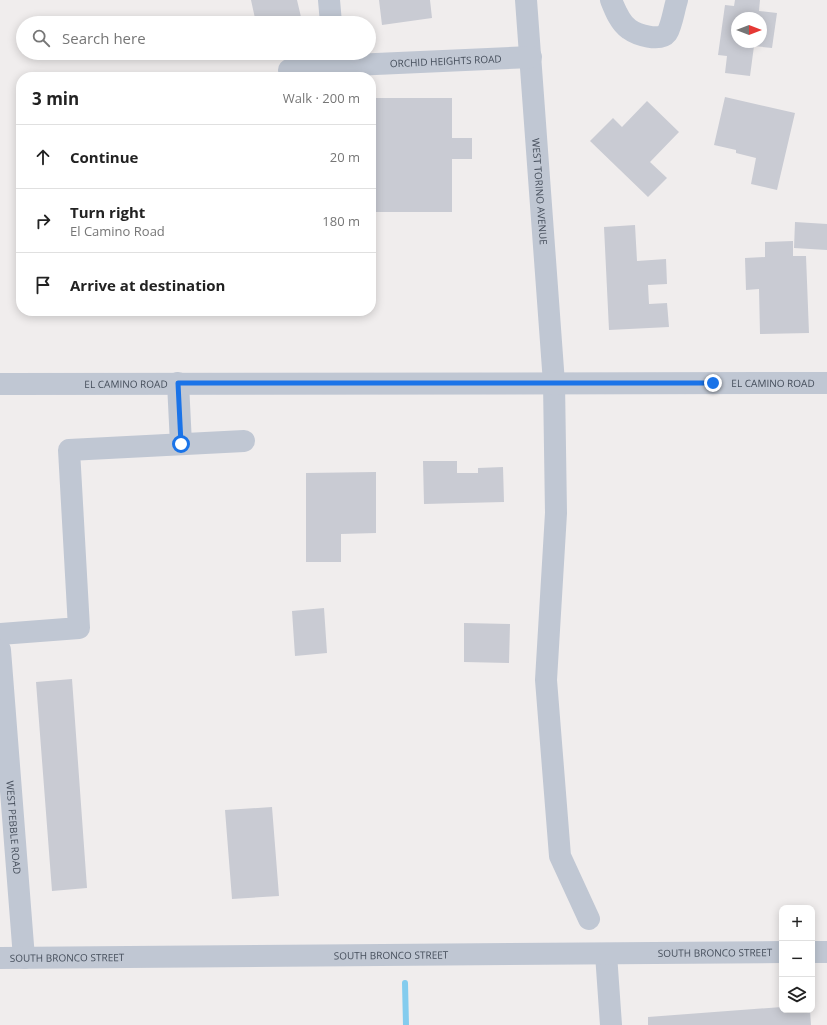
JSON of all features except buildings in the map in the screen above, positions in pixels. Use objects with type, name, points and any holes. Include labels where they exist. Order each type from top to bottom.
[{"type":"street","points":[[329,0],[330,16]]},
{"type":"street","name":"WEST TORINO AVENUE","points":[[526,0],[554,383],[556,513],[546,680],[560,856],[589,919]]},
{"type":"street","points":[[611,0],[619,17],[628,29],[653,37],[663,36],[668,32],[677,0]]},
{"type":"street","name":"ORCHID HEIGHTS ROAD","points":[[376,59],[531,57]]},
{"type":"street","name":"ORCHID HEIGHTS ROAD","points":[[289,70],[332,60]]},
{"type":"street","points":[[178,383],[181,444]]},
{"type":"street","name":"EL CAMINO ROAD","points":[[0,384],[827,383]]},
{"type":"street","points":[[0,634],[79,628],[69,450],[244,441]]},
{"type":"street","name":"WEST PEBBLE ROAD","points":[[0,650],[4,752],[24,958]]},
{"type":"street","name":"SOUTH BRONCO STREET","points":[[0,958],[779,952]]},
{"type":"street","points":[[815,952],[827,952]]},
{"type":"street","points":[[606,954],[611,1025]]},
{"type":"waterway","points":[[405,983],[406,1025]]},
{"type":"route","points":[[181,444],[178,383],[713,383]]}]
